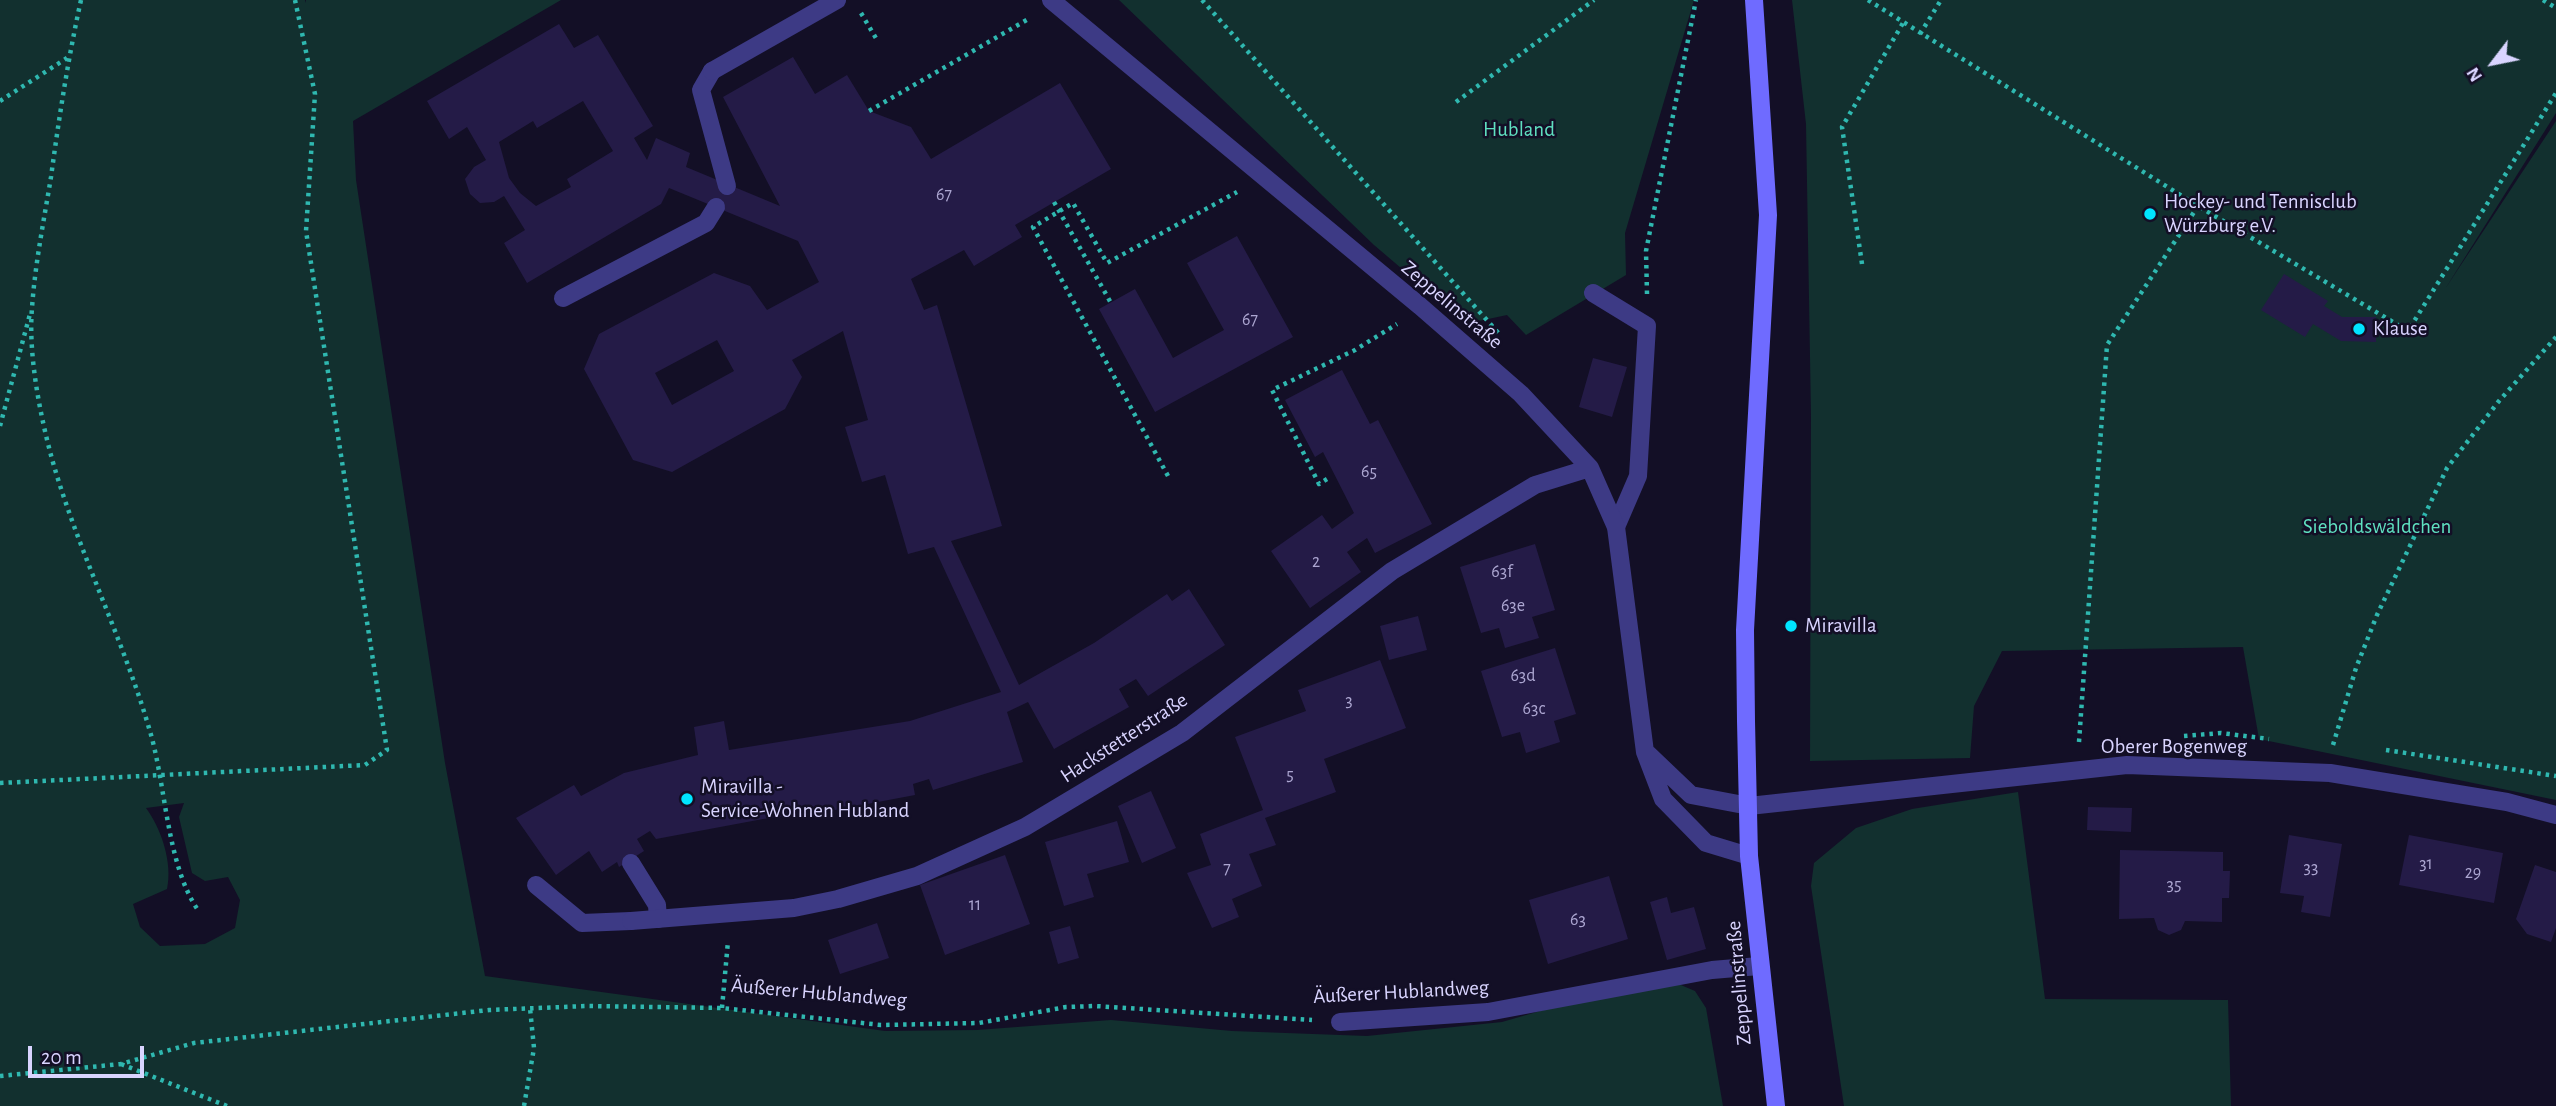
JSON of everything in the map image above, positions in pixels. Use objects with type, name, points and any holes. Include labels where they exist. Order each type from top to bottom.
[{"type":"street","points":[[727,186],[701,90],[712,71],[837,0]]},
{"type":"street","name":"Zeppelinstraße","points":[[1754,0],[1768,215],[1745,630],[1749,856],[1776,1106]]},
{"type":"street","name":"Zeppelinstraße","points":[[1053,1],[1420,306],[1521,394],[1590,468],[1616,527],[1645,752],[1663,799],[1706,843],[1749,856]]},
{"type":"street","points":[[563,298],[706,223],[716,207]]},
{"type":"street","points":[[1593,293],[1647,326],[1638,476],[1616,527]]},
{"type":"street","name":"Hackstetterstraße","points":[[536,885],[582,923],[794,908],[838,899],[917,876],[1025,827],[1182,733],[1392,571],[1535,485],[1590,468]]},
{"type":"street","points":[[1645,752],[1691,794],[1749,806]]},
{"type":"street","name":"Oberer Bogenweg","points":[[1749,806],[2127,765],[2330,773],[2507,802],[2556,815]]},
{"type":"street","points":[[631,863],[657,905],[658,919]]},
{"type":"street","name":"Äußerer Hublandweg","points":[[1340,1022],[1488,1012],[1712,970],[1759,966]]},
{"type":"path","points":[[0,426],[32,310],[68,58],[81,0]]},
{"type":"path","points":[[0,783],[365,765],[387,750],[306,231],[315,94],[295,0]]},
{"type":"path","points":[[1202,0],[1494,324],[1507,344]]},
{"type":"path","points":[[1456,102],[1594,0]]},
{"type":"path","points":[[1647,326],[1646,251],[1696,0]]},
{"type":"path","points":[[1868,0],[2198,206],[2408,331],[2556,93]]},
{"type":"path","points":[[1920,34],[1941,0]]},
{"type":"path","points":[[2543,0],[2556,8]]},
{"type":"path","points":[[869,111],[1053,1]]},
{"type":"path","points":[[859,10],[877,40]]},
{"type":"path","points":[[1862,264],[1842,127],[1903,23]]},
{"type":"path","points":[[0,101],[68,58]]},
{"type":"path","points":[[1168,476],[1033,227],[1073,203],[1107,263],[1263,178]]},
{"type":"path","points":[[1054,202],[1111,303]]},
{"type":"path","points":[[2077,771],[2106,345],[2198,206]]},
{"type":"path","points":[[1327,479],[1319,484],[1272,390],[1355,350],[1420,306]]},
{"type":"path","points":[[32,310],[37,387],[51,458],[100,599],[127,659],[150,731],[184,888],[198,910]]},
{"type":"path","points":[[2330,773],[2333,740],[2356,668],[2377,615],[2447,468],[2500,401],[2556,337]]},
{"type":"path","points":[[722,1008],[732,912]]},
{"type":"path","name":"Äußerer Hublandweg","points":[[0,1076],[121,1064],[194,1043],[489,1010],[530,1008],[722,1008],[881,1025],[979,1023],[1066,1007],[1095,1006],[1340,1022]]},
{"type":"path","points":[[524,1106],[534,1048],[530,1008]]},
{"type":"path","points":[[121,1064],[227,1106]]},
{"type":"green space","points":[[0,0],[305,0],[306,3],[306,0],[561,0],[353,121],[356,180],[445,763],[485,976],[885,1031],[977,1030],[1111,1020],[1232,1031],[1367,1036],[1502,1022],[1644,981],[1676,983],[1695,991],[1706,1008],[1723,1106],[0,1106]],"holes":[[[184,803],[179,817],[192,873],[205,881],[228,877],[240,900],[235,928],[205,944],[160,946],[140,927],[133,904],[167,889],[167,857],[156,825],[146,808]]]},
{"type":"green space","name":"Hubland","points":[[1119,0],[1694,0],[1625,233],[1626,275],[1526,335],[1507,315],[1474,322],[1469,326],[1374,245]]},
{"type":"green space","name":"Sieboldswäldchen","points":[[1792,0],[2556,0],[2556,113],[2445,289],[2556,121],[2556,800],[2259,739],[2243,647],[2002,651],[1974,706],[1970,758],[1810,761],[1811,415],[1806,124]]},
{"type":"green space","points":[[2018,792],[2045,999],[2228,1000],[2231,1106],[1844,1106],[1811,886],[1814,863],[1856,828],[1912,809]]},
{"type":"building","points":[[559,24],[574,48],[598,35],[653,126],[634,138],[647,160],[656,138],[690,153],[686,167],[780,206],[723,97],[793,57],[815,94],[847,75],[869,111],[911,127],[931,159],[1060,83],[1111,169],[1015,225],[1022,237],[974,266],[964,250],[911,279],[924,310],[937,305],[1002,526],[951,541],[1019,685],[1094,643],[1167,594],[1172,601],[1189,589],[1225,645],[1148,696],[1136,679],[1119,689],[1129,707],[1054,749],[1028,702],[1007,712],[1023,762],[933,790],[929,779],[913,784],[915,795],[830,811],[763,819],[656,839],[650,831],[637,839],[644,851],[619,867],[617,862],[602,872],[589,851],[556,875],[516,818],[574,785],[581,796],[624,773],[698,755],[694,727],[724,721],[729,750],[910,721],[1001,692],[934,547],[908,554],[885,475],[862,482],[845,427],[868,420],[843,331],[792,360],[802,377],[785,409],[672,472],[633,460],[584,369],[599,334],[714,273],[750,286],[767,310],[819,282],[798,241],[669,188],[661,204],[527,283],[504,243],[525,230],[504,196],[494,202],[480,203],[470,194],[465,179],[474,167],[486,160],[467,127],[449,139],[427,101]],"holes":[[[583,101],[613,151],[567,179],[571,187],[536,206],[520,193],[509,178],[499,142],[533,121],[537,128]],[[717,340],[734,371],[672,405],[655,373]]]},
{"type":"building","points":[[1237,236],[1293,337],[1155,412],[1099,309],[1135,289],[1173,358],[1224,330],[1187,263]]},
{"type":"building","points":[[2284,274],[2328,301],[2324,306],[2342,317],[2376,317],[2376,342],[2341,341],[2313,324],[2305,337],[2261,310]]},
{"type":"building","points":[[1593,358],[1627,367],[1612,417],[1579,407]]},
{"type":"building","points":[[1342,370],[1370,424],[1378,420],[1432,524],[1375,553],[1367,538],[1347,552],[1361,572],[1310,608],[1271,551],[1322,515],[1332,529],[1354,513],[1323,452],[1315,457],[1285,400]]},
{"type":"building","points":[[1535,544],[1555,610],[1532,617],[1539,638],[1505,648],[1499,628],[1481,633],[1460,567]]},
{"type":"building","points":[[1418,616],[1427,650],[1389,660],[1380,626]]},
{"type":"building","points":[[1555,648],[1576,714],[1554,721],[1560,742],[1526,753],[1520,732],[1502,737],[1481,671]]},
{"type":"building","points":[[1380,660],[1406,728],[1324,759],[1336,792],[1265,818],[1276,845],[1249,854],[1262,886],[1232,899],[1239,917],[1212,928],[1187,873],[1211,865],[1200,834],[1263,810],[1235,737],[1306,711],[1298,690]]},
{"type":"building","points":[[1151,791],[1176,848],[1142,863],[1118,806]]},
{"type":"building","points":[[2088,807],[2132,808],[2131,832],[2087,830]]},
{"type":"building","points":[[1117,821],[1129,862],[1087,874],[1094,897],[1064,906],[1045,842]]},
{"type":"building","points":[[2289,835],[2342,844],[2330,917],[2301,912],[2304,896],[2280,893]]},
{"type":"building","points":[[2409,835],[2503,853],[2494,903],[2399,885]]},
{"type":"building","points":[[2120,850],[2223,852],[2223,871],[2230,871],[2229,898],[2222,898],[2222,922],[2185,921],[2181,930],[2169,935],[2158,930],[2154,918],[2119,919]]},
{"type":"building","points":[[1005,855],[1030,924],[945,955],[920,885]]},
{"type":"building","points":[[2535,865],[2556,872],[2556,928],[2551,942],[2527,934],[2516,919]]},
{"type":"building","points":[[1609,876],[1628,939],[1548,964],[1529,900]]},
{"type":"building","points":[[1667,897],[1671,913],[1694,907],[1706,949],[1667,960],[1650,902]]},
{"type":"building","points":[[877,923],[889,958],[840,974],[828,940]]},
{"type":"building","points":[[1070,926],[1079,958],[1058,964],[1049,932]]},
{"type":"place","name":"Hockey- und Tennisclub Würzburg e.V.","points":[[2150,214]]},
{"type":"place","name":"Klause","points":[[2359,329]]},
{"type":"place","name":"Miravilla","points":[[1791,626]]},
{"type":"place","name":"Miravilla - Service-Wohnen Hubland","points":[[687,799]]}]
